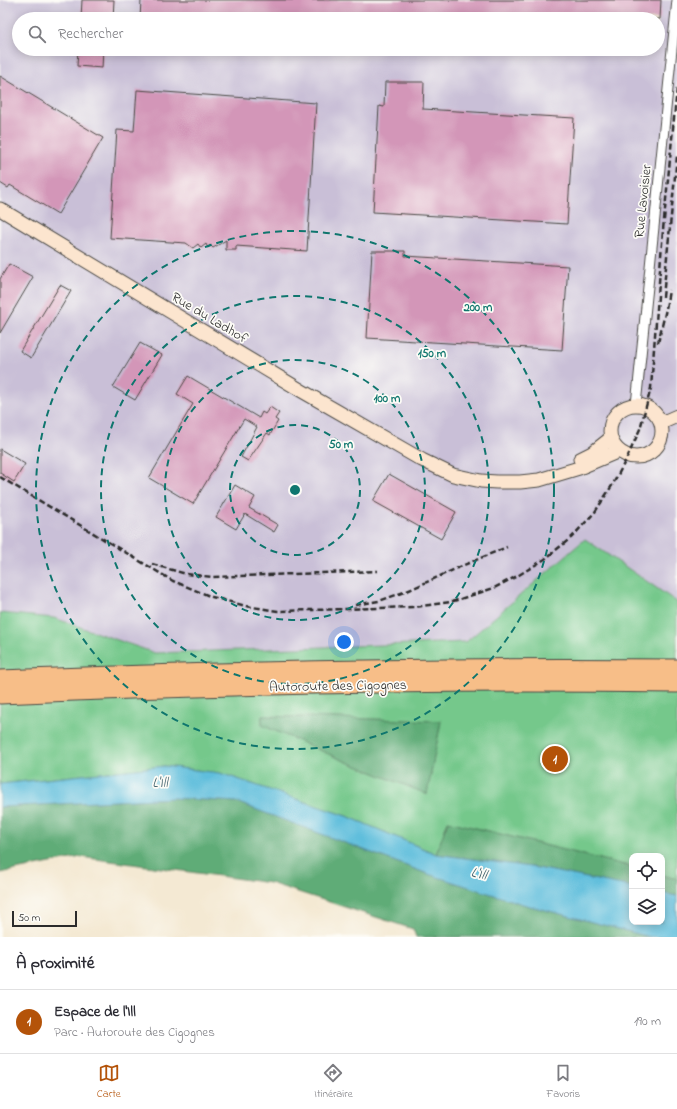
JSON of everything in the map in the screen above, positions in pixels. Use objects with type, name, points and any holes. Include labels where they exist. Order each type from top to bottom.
[{"type":"highway","name":"Autoroute des Cigognes","points":[[0,679],[233,671],[458,667],[677,668]]},
{"type":"highway","name":"Autoroute des Cigognes","points":[[0,694],[335,685],[491,683],[677,684]]},
{"type":"main road","name":"Rue du Ladhof","points":[[0,209],[302,391],[404,450],[453,475],[481,480],[520,482],[539,480],[560,474],[619,451]]},
{"type":"main road","points":[[636,405],[646,407],[654,413],[661,423],[662,435],[657,446],[647,454],[637,457],[628,456],[619,451],[611,438],[610,428],[614,418],[623,408],[636,405]]},
{"type":"main road","points":[[661,423],[677,416]]},
{"type":"main road","name":"Rue du Ladhof","points":[[404,450],[425,459],[454,468],[495,474],[524,473],[559,467],[580,459],[592,453],[611,438]]},
{"type":"street","name":"Rue Lavoisier","points":[[636,405],[677,0]]},
{"type":"shaded area","points":[[0,0],[677,0],[677,605],[579,544],[466,642],[155,653],[54,618],[0,613]]},
{"type":"green space","points":[[585,539],[677,602],[677,879],[665,876],[665,853],[629,853],[629,866],[448,821],[436,854],[349,817],[220,773],[164,766],[0,784],[0,613],[54,618],[155,653],[466,642]],"holes":[[[262,716],[441,721],[427,794],[347,762],[262,725]]]},
{"type":"green space","points":[[262,716],[441,721],[427,794],[347,762],[262,725]]},
{"type":"green space","points":[[173,798],[236,802],[428,874],[526,905],[650,937],[416,937],[413,929],[270,883],[81,857],[0,873],[0,807]]},
{"type":"green space","points":[[448,821],[629,866],[629,886],[538,868],[436,854]]},
{"type":"green space","points":[[665,876],[677,879],[677,896],[665,894]]},
{"type":"water","name":"L'Ill","points":[[164,766],[220,773],[349,817],[436,854],[538,868],[629,886],[629,925],[665,925],[665,894],[677,896],[677,937],[650,937],[526,905],[428,874],[236,802],[173,798],[0,807],[0,784]]},
{"type":"building","points":[[82,0],[114,0],[113,12],[81,12]]},
{"type":"building","points":[[141,0],[661,0],[660,12],[140,12]]},
{"type":"building","points":[[78,56],[103,56],[102,68],[77,66]]},
{"type":"building","points":[[0,76],[103,138],[58,214],[10,185],[8,188],[0,183]]},
{"type":"building","points":[[385,82],[424,82],[423,109],[574,118],[567,224],[373,212],[379,106],[384,107]]},
{"type":"building","points":[[137,90],[316,103],[307,251],[236,246],[236,250],[226,250],[226,240],[213,248],[210,245],[208,248],[206,244],[201,248],[198,244],[193,248],[186,243],[110,238],[117,130],[134,131]]},
{"type":"building","points":[[372,251],[405,251],[405,256],[568,266],[562,350],[367,338]]},
{"type":"building","points":[[9,264],[33,277],[0,333],[0,279]]},
{"type":"building","points":[[60,285],[71,291],[31,358],[20,351]]},
{"type":"building","points":[[140,343],[162,355],[135,400],[113,387]]},
{"type":"building","points":[[188,376],[259,418],[262,412],[265,414],[270,407],[279,413],[275,419],[278,421],[270,435],[267,433],[248,461],[241,457],[257,427],[244,419],[193,504],[149,478],[193,404],[177,394]]},
{"type":"building","points":[[0,449],[25,464],[14,482],[0,473]]},
{"type":"building","points":[[389,474],[456,512],[441,539],[373,501]]},
{"type":"building","points":[[235,485],[255,497],[249,508],[278,525],[274,532],[245,514],[236,529],[216,517]]},
{"type":"railway","points":[[0,477],[173,581],[212,597],[246,606],[278,611],[415,607],[451,602],[494,588],[519,575],[545,559],[572,537],[595,512],[613,484],[640,429],[651,388],[663,230],[677,88]]},
{"type":"railway","points":[[663,297],[677,156]]},
{"type":"railway","points":[[658,343],[669,290]]},
{"type":"railway","points":[[355,605],[379,601],[407,591],[507,547]]},
{"type":"railway","points":[[152,564],[186,574],[212,577],[378,571]]},
{"type":"place","name":"Espace de l'Ill","points":[[555,759]]}]
